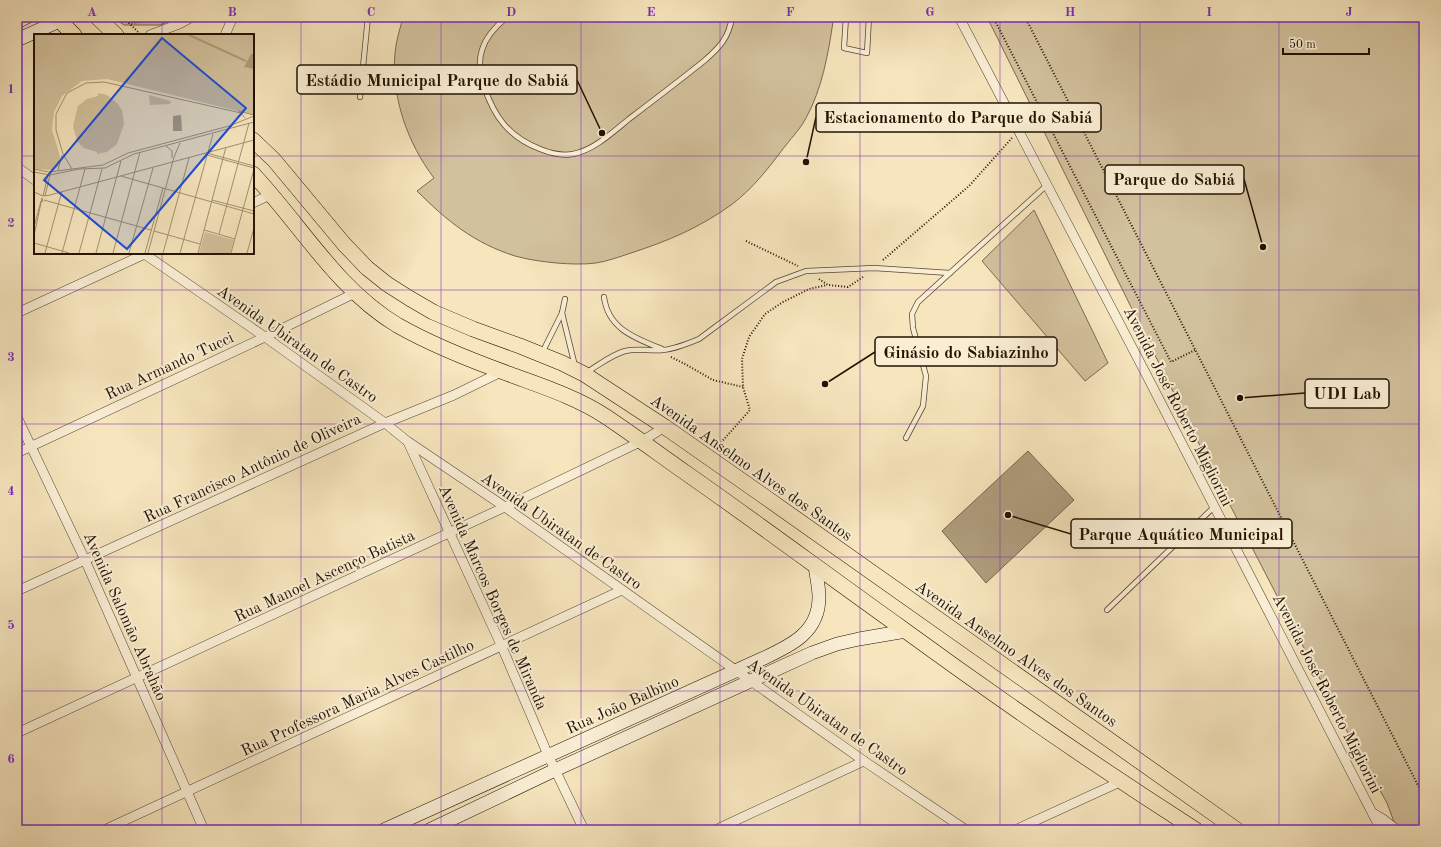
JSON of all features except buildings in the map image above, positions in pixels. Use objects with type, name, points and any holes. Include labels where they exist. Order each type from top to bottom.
[{"type":"main road","points":[[17,22],[27,17]]},
{"type":"main road","points":[[97,17],[115,34]]},
{"type":"main road","points":[[17,40],[57,19],[73,34]]},
{"type":"main road","name":"Avenida Anselmo Alves dos Santos","points":[[254,141],[274,160],[344,244],[367,268],[387,284],[440,315],[520,346],[580,372],[665,427],[1238,830]]},
{"type":"main road","points":[[254,175],[272,194],[325,262],[355,293],[378,312],[424,339],[450,352],[551,390],[584,404],[604,415],[1120,782],[1196,830]]},
{"type":"main road","name":"Rua João Balbino","points":[[384,830],[787,647],[800,638],[811,626],[818,607],[819,596],[815,565]]},
{"type":"main road","name":"Rua João Balbino","points":[[429,830],[555,770],[812,653],[837,644],[858,639],[906,631]]},
{"type":"street","points":[[153,34],[179,24],[192,17]]},
{"type":"street","points":[[225,34],[233,17]]},
{"type":"street","name":"Avenida José Roberto Migliorini","points":[[959,17],[1382,830]]},
{"type":"street","points":[[19,171],[34,179]]},
{"type":"street","points":[[254,203],[272,194]]},
{"type":"street","points":[[17,313],[143,254]]},
{"type":"street","name":"Avenida Ubiratan de Castro","points":[[146,254],[385,422],[407,441],[505,507],[864,761],[966,830]]},
{"type":"street","name":"Rua Armando Tucci","points":[[17,453],[265,337],[355,293]]},
{"type":"street","name":"Rua Francisco Antônio de Oliveira","points":[[17,591],[385,422],[454,395],[501,372]]},
{"type":"street","name":"Avenida Salomão Abrahão","points":[[17,417],[85,560],[204,830]]},
{"type":"street","name":"Rua Manoel Ascenço Batista","points":[[17,733],[505,507],[642,442],[665,427]]},
{"type":"street","name":"Avenida Marcos Borges de Miranda","points":[[407,441],[502,646],[548,755],[584,830]]},
{"type":"street","name":"Rua Professora Maria Alves Castilho","points":[[104,830],[622,590]]},
{"type":"street","points":[[714,830],[864,761]]},
{"type":"street","points":[[1014,830],[1120,782]]},
{"type":"street","points":[[1373,814],[1383,819],[1397,830]]},
{"type":"lane","points":[[360,97],[368,17]]},
{"type":"lane","points":[[507,17],[489,35],[482,50],[480,60],[481,77],[491,105],[501,122],[518,138],[530,145],[546,151],[569,154],[582,151],[604,138],[704,61],[726,38],[730,29],[732,17]]},
{"type":"lane","points":[[846,17],[844,48],[867,53],[869,17]]},
{"type":"lane","points":[[906,438],[923,406],[926,376],[913,328],[912,314],[918,302],[1047,185]]},
{"type":"lane","points":[[562,313],[580,372],[625,351],[663,350],[684,345],[699,339],[776,282],[806,271],[874,268],[950,273]]},
{"type":"lane","points":[[604,297],[605,308],[613,320],[622,329],[634,337],[663,350]]},
{"type":"lane","points":[[541,355],[562,313],[565,299]]},
{"type":"lane","points":[[1107,610],[1214,507]]},
{"type":"path","points":[[993,17],[1171,362],[1195,350]]},
{"type":"path","points":[[1024,17],[1424,797]]},
{"type":"path","points":[[139,34],[128,23],[152,21],[163,18]]},
{"type":"path","points":[[717,447],[750,410],[743,387],[742,359],[749,337],[765,314],[783,302],[809,289],[828,285],[848,287],[874,268],[968,186],[1019,131],[1046,120]]},
{"type":"path","points":[[746,240],[780,256],[828,285]]},
{"type":"path","points":[[656,350],[713,380],[743,387]]},
{"type":"shaded area","points":[[112,17],[180,17],[160,25],[124,25]]},
{"type":"shaded area","points":[[403,17],[833,17],[833,22],[820,84],[812,107],[799,129],[747,192],[707,221],[670,239],[609,260],[596,263],[577,264],[544,262],[515,256],[500,251],[462,230],[439,212],[417,191],[434,178],[416,150],[409,135],[399,103],[394,70],[397,40]]},
{"type":"shaded area","points":[[987,17],[1424,17],[1424,830],[1397,830],[1387,803],[1348,733],[1216,478]]},
{"type":"shaded area","points":[[1034,210],[1108,363],[1085,381],[982,261]]},
{"type":"shaded area","points":[[1028,451],[1074,500],[986,583],[942,531]]},
{"type":"place","name":"Estádio Municipal Parque do Sabiá","points":[[602,133]]},
{"type":"place","name":"Estacionamento do Parque do Sabiá","points":[[806,162]]},
{"type":"place","name":"Parque do Sabiá","points":[[1263,247]]},
{"type":"place","name":"Ginásio do Sabiazinho","points":[[825,384]]},
{"type":"place","name":"UDI Lab","points":[[1240,398]]},
{"type":"place","name":"Parque Aquático Municipal","points":[[1008,515]]}]
